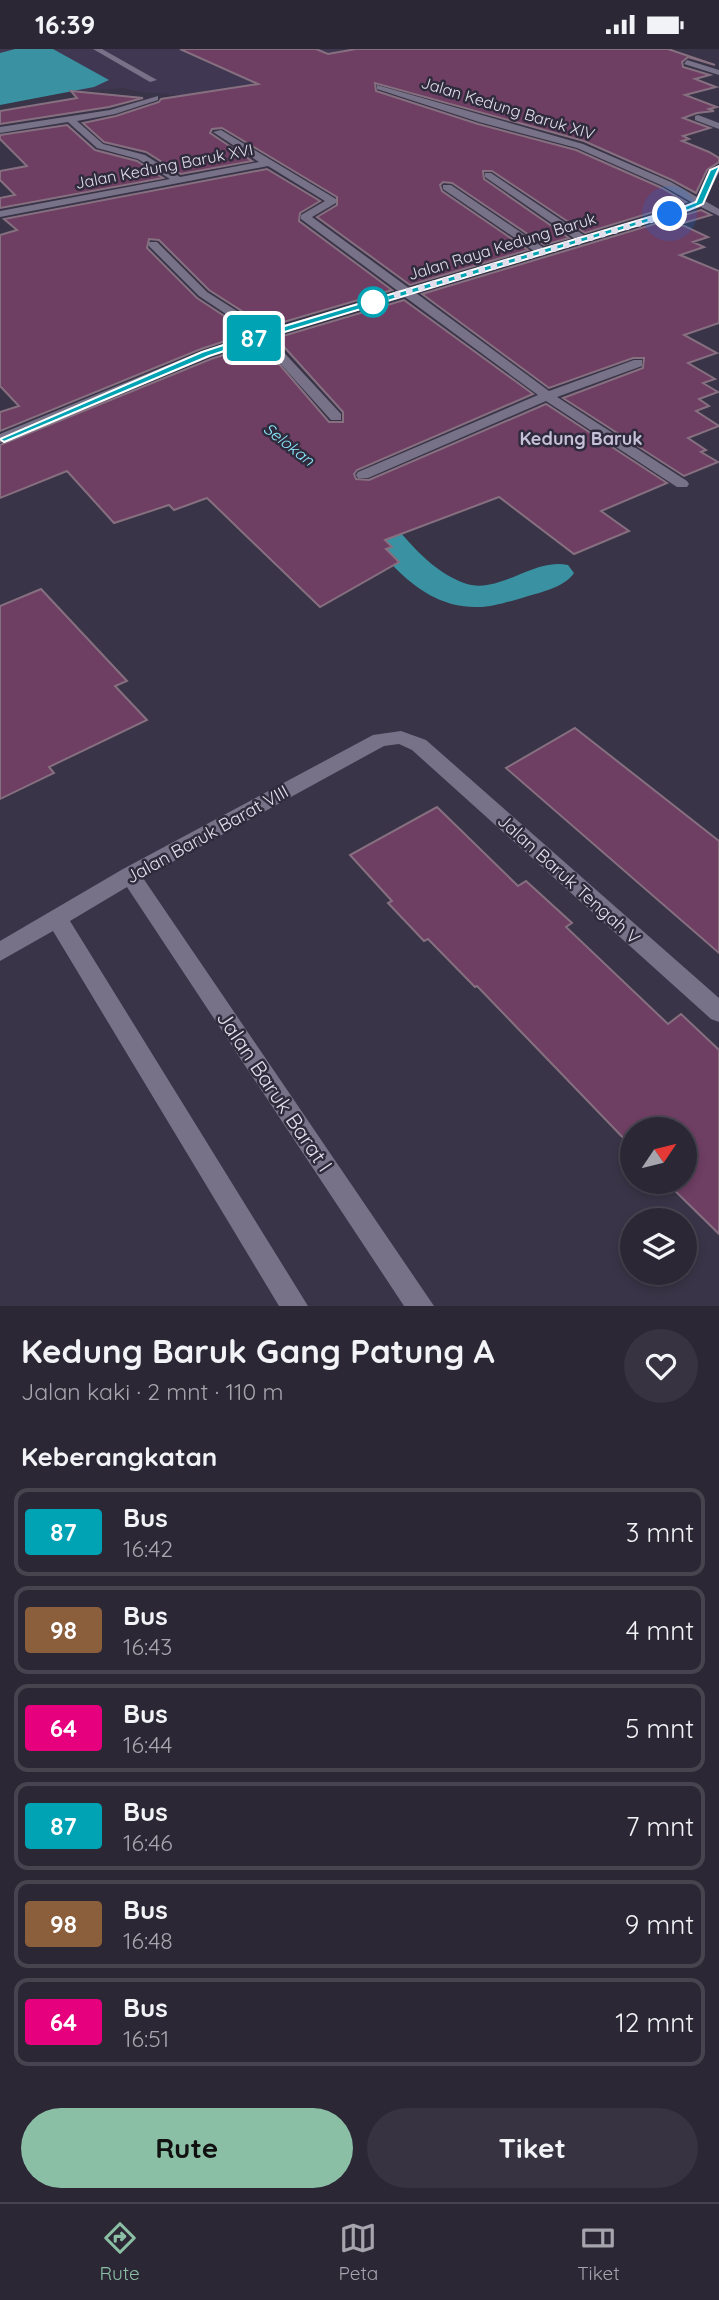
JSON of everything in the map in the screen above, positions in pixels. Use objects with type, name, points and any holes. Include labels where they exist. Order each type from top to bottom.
[{"type":"street","points":[[687,62],[719,72]]},
{"type":"street","name":"Jalan Kedung Baruk XIV","points":[[380,87],[482,120],[580,146],[648,176],[719,213]]},
{"type":"street","points":[[0,131],[112,112],[155,98]]},
{"type":"street","points":[[698,118],[719,126]]},
{"type":"street","points":[[70,119],[100,146],[118,148],[144,157],[178,180]]},
{"type":"street","points":[[218,132],[265,162]]},
{"type":"street","name":"Jalan Kedung Baruk XVI","points":[[0,214],[265,162],[332,201],[305,217],[406,293]]},
{"type":"street","points":[[699,204],[714,170],[719,168]]},
{"type":"street","points":[[488,175],[584,240]]},
{"type":"street","points":[[447,187],[543,252]]},
{"type":"street","name":"Jalan Raya Kedung Baruk","points":[[0,439],[211,353],[265,334],[699,204]]},
{"type":"street","points":[[153,244],[202,294],[265,334],[272,347],[336,417]]},
{"type":"street","points":[[406,293],[549,397],[682,484]]},
{"type":"street","points":[[363,475],[510,409],[638,363]]},
{"type":"street","name":"Jalan Baruk Barat VIII","points":[[0,952],[130,875],[380,740],[401,737],[419,745]]},
{"type":"street","name":"Jalan Baruk Tengah V","points":[[419,745],[719,1012]]},
{"type":"street","name":"Jalan Baruk Barat I","points":[[130,875],[420,1306]]},
{"type":"street","points":[[57,919],[294,1306]]},
{"type":"lane","points":[[97,49],[153,80]]},
{"type":"shaded area","points":[[0,49],[581,49],[366,75],[241,100],[122,88],[25,97],[0,103]]},
{"type":"water","points":[[15,49],[53,49],[109,80],[94,87],[0,105],[0,53]]},
{"type":"building","points":[[180,49],[316,49],[328,54],[356,49],[668,49],[715,65],[688,57],[682,62],[683,67],[710,75],[695,79],[716,87],[685,95],[717,107],[709,109],[714,111],[683,118],[710,128],[683,136],[689,139],[682,141],[709,152],[719,158],[719,162],[707,170],[696,193],[584,141],[375,83],[376,91],[478,124],[576,150],[662,188],[686,202],[585,233],[492,171],[483,171],[484,179],[569,238],[544,245],[452,183],[443,182],[440,185],[442,191],[528,250],[410,285],[317,217],[337,205],[337,197],[222,128],[212,129],[210,133],[252,161],[181,174],[146,152],[104,142],[83,123],[116,116],[161,99],[258,84]]},
{"type":"building","points":[[71,91],[143,98],[109,107],[0,124],[0,111],[77,98]]},
{"type":"building","points":[[67,125],[95,150],[137,161],[163,178],[0,208],[0,198],[15,195],[0,180],[0,171],[27,166],[0,139],[0,135]]},
{"type":"building","points":[[267,169],[320,201],[300,213],[299,221],[392,290],[267,327],[209,290],[159,240],[149,239],[147,248],[197,298],[250,333],[201,349],[0,431],[0,412],[19,406],[0,386],[0,235],[17,230],[4,219]]},
{"type":"building","points":[[701,210],[711,215],[680,224],[708,237],[693,242],[704,247],[680,255],[719,271],[719,323],[684,335],[717,353],[688,363],[715,379],[703,383],[718,392],[699,399],[709,406],[696,411],[719,426],[688,438],[706,450],[701,452],[718,462],[684,476],[563,398],[643,368],[644,358],[633,358],[549,388],[422,294]]},
{"type":"building","points":[[404,300],[533,394],[357,470],[354,474],[356,479],[369,480],[546,404],[667,483],[601,511],[629,531],[574,554],[499,497],[385,540],[392,547],[386,549],[399,562],[320,607],[207,498],[174,510],[169,505],[114,523],[67,471],[0,498],[0,445],[211,359],[261,343],[329,422],[343,422],[343,412],[276,338]]},
{"type":"building","points":[[41,589],[127,681],[115,686],[147,720],[49,767],[54,773],[0,799],[0,606]]},
{"type":"building","points":[[575,728],[719,841],[719,953],[506,768]]},
{"type":"building","points":[[437,807],[518,886],[526,881],[572,923],[566,927],[668,1024],[681,1014],[719,1050],[719,1234],[697,1212],[697,1208],[693,1208],[678,1194],[697,1194],[697,1117],[620,1117],[620,1135],[477,986],[475,987],[428,939],[424,941],[388,903],[392,901],[350,855]]},
{"type":"waterway","name":"Selokan","points":[[355,499],[404,557],[433,582],[450,590],[468,596],[487,595],[556,573]]},
{"type":"bus line","name":"87","points":[[0,439],[206,354],[686,209],[699,204],[706,194],[714,170],[719,168]]},
{"type":"district","name":"Kedung Baruk","points":[[581,438]]},
{"type":"route","points":[[373,302],[670,214]]}]
